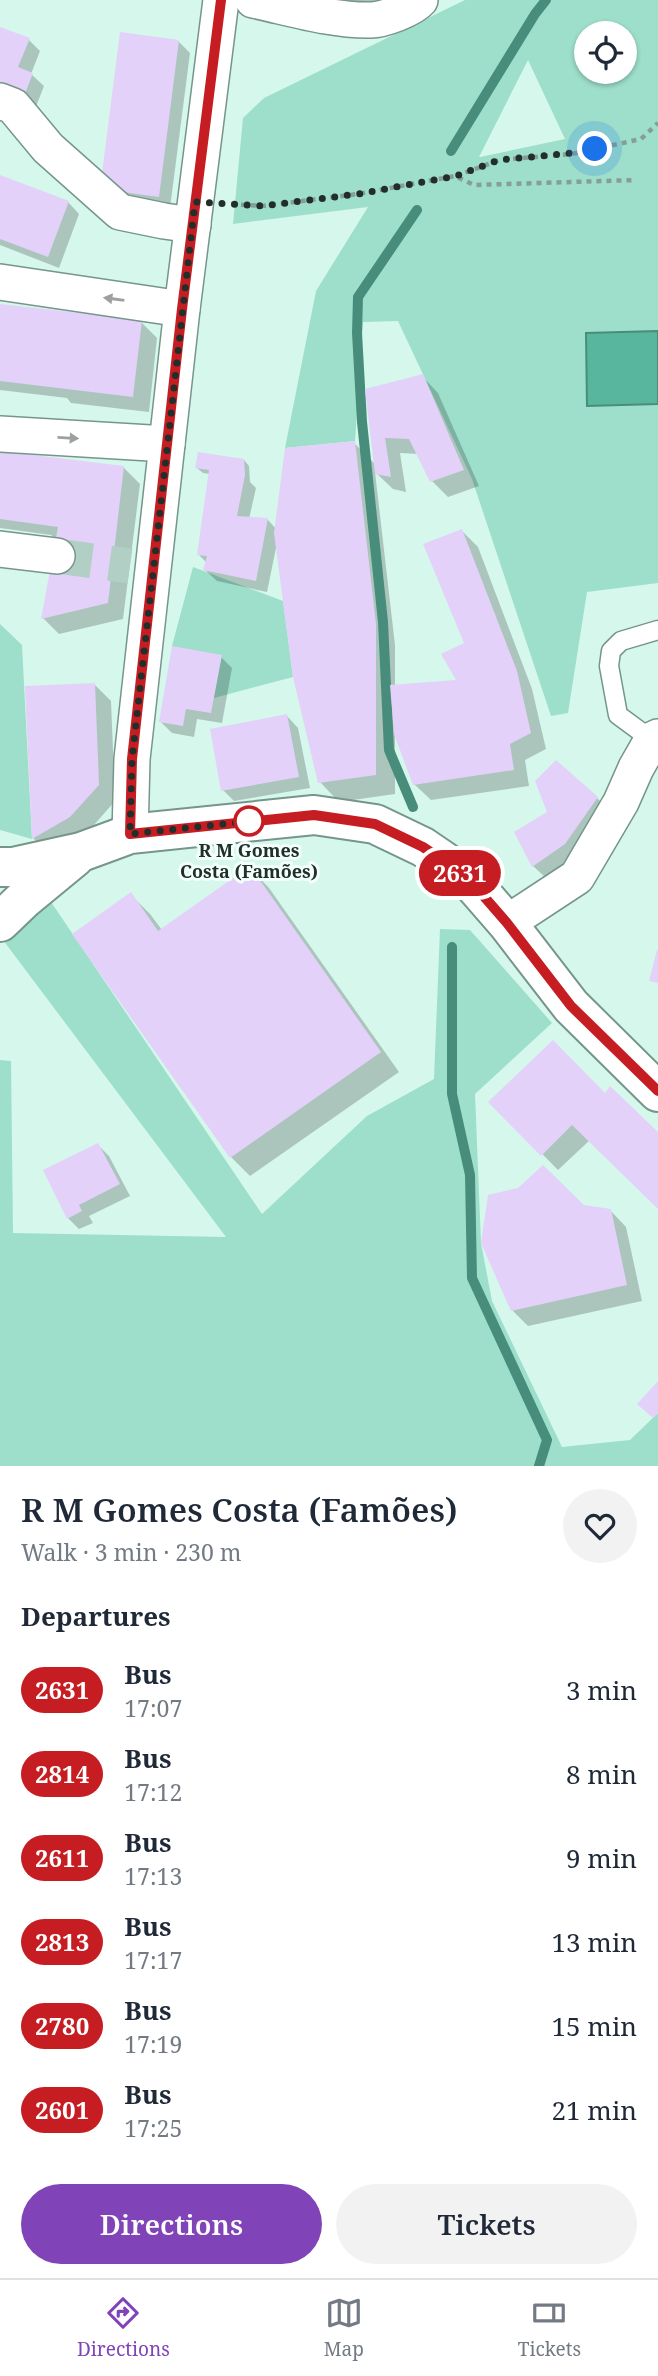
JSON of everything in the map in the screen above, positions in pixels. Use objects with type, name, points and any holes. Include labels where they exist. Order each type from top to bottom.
[{"type":"main road","points":[[0,867],[13,867],[80,852],[130,834],[314,815],[375,824],[423,847],[467,877],[507,923],[571,1006],[658,1091]]},
{"type":"main road","points":[[0,922],[80,852]]},
{"type":"street","points":[[130,834],[142,568],[167,444],[221,0]]},
{"type":"street","points":[[253,0],[337,17],[373,20],[414,6],[420,0]]},
{"type":"street","points":[[0,101],[13,106],[48,148],[120,212],[164,221],[194,213]]},
{"type":"street","points":[[0,282],[182,309]]},
{"type":"street","points":[[0,434],[167,444]]},
{"type":"street","points":[[0,549],[57,556]]},
{"type":"street","points":[[507,923],[577,877],[655,738]]},
{"type":"lane","points":[[655,738],[618,715],[609,666],[611,651],[621,641],[658,630]]},
{"type":"path","points":[[194,213],[358,194],[456,176],[499,160],[572,153],[641,139],[658,123]]},
{"type":"path","points":[[456,176],[474,185],[636,180]]},
{"type":"shaded area","points":[[465,0],[658,0],[658,583],[587,592],[568,713],[551,716],[472,479],[398,321],[363,322],[355,441],[285,448],[316,291],[368,207],[233,224],[243,118],[264,98]],"holes":[[[528,60],[565,139],[479,157]]]},
{"type":"shaded area","points":[[658,331],[658,404],[587,406],[586,333]]},
{"type":"shaded area","points":[[193,567],[283,601],[293,677],[214,698],[172,646]]},
{"type":"shaded area","points":[[0,624],[22,645],[32,839],[0,830]]},
{"type":"shaded area","points":[[49,899],[262,1214],[367,1116],[434,1079],[440,929],[470,930],[552,1023],[475,1094],[481,1243],[492,1301],[562,1447],[630,1440],[658,1413],[658,1466],[0,1466],[0,1060],[11,1061],[13,1233],[226,1237],[3,940]]},
{"type":"building","points":[[0,27],[30,38],[18,67],[33,73],[23,99],[0,89]]},
{"type":"building","points":[[120,32],[179,40],[159,197],[100,189]]},
{"type":"building","points":[[0,175],[69,201],[48,257],[0,239]]},
{"type":"building","points":[[0,304],[142,320],[133,397],[0,381]]},
{"type":"building","points":[[423,374],[464,470],[430,482],[409,439],[385,438],[391,477],[375,474],[365,389]]},
{"type":"building","points":[[355,441],[376,624],[376,775],[318,783],[293,677],[274,533],[285,448]]},
{"type":"building","points":[[0,451],[124,466],[108,603],[41,619],[58,527],[0,519]]},
{"type":"building","points":[[198,452],[244,459],[245,475],[237,516],[268,518],[256,581],[203,570],[207,556],[197,555],[209,470],[195,468]]},
{"type":"building","points":[[462,529],[517,671],[531,733],[510,744],[514,770],[413,785],[394,734],[390,685],[456,680],[441,654],[464,643],[423,544]]},
{"type":"building","points":[[172,646],[222,655],[211,713],[186,709],[183,726],[159,722]]},
{"type":"building","points":[[95,683],[99,785],[70,817],[32,839],[25,686]]},
{"type":"building","points":[[287,714],[299,777],[221,791],[210,729]]},
{"type":"building","points":[[556,760],[598,797],[565,844],[532,867],[514,832],[547,812],[535,781]]},
{"type":"building","points":[[250,866],[381,1052],[230,1158],[72,934],[131,892],[158,931]]},
{"type":"building","points":[[658,950],[658,983],[649,981]]},
{"type":"building","points":[[553,1040],[605,1093],[610,1086],[658,1132],[658,1209],[572,1125],[541,1156],[488,1102]]},
{"type":"building","points":[[98,1143],[120,1184],[79,1205],[82,1211],[67,1219],[43,1170]]},
{"type":"building","points":[[543,1165],[584,1205],[611,1209],[627,1285],[511,1311],[481,1243],[488,1195],[518,1188]]},
{"type":"building","points":[[658,1381],[658,1413],[653,1418],[637,1404]]},
{"type":"waterway","points":[[451,151],[546,0]]},
{"type":"waterway","points":[[413,807],[389,750],[383,622],[362,422],[357,333],[358,297],[417,210]]},
{"type":"waterway","points":[[452,947],[452,1094],[470,1175],[472,1278],[547,1440],[539,1466]]},
{"type":"tunnel","points":[[57,556],[130,566]]},
{"type":"bus line","name":"2631","points":[[221,0],[182,309],[132,759],[130,834],[314,815],[375,824],[423,847],[467,877],[507,923],[571,1006],[658,1091]]},
{"type":"place","name":"R M Gomes Costa (Famões)","points":[[249,821]]},
{"type":"route","points":[[249,821],[261,820],[130,834],[132,759],[195,202],[262,206],[358,194],[456,176],[499,160],[595,149]]}]
